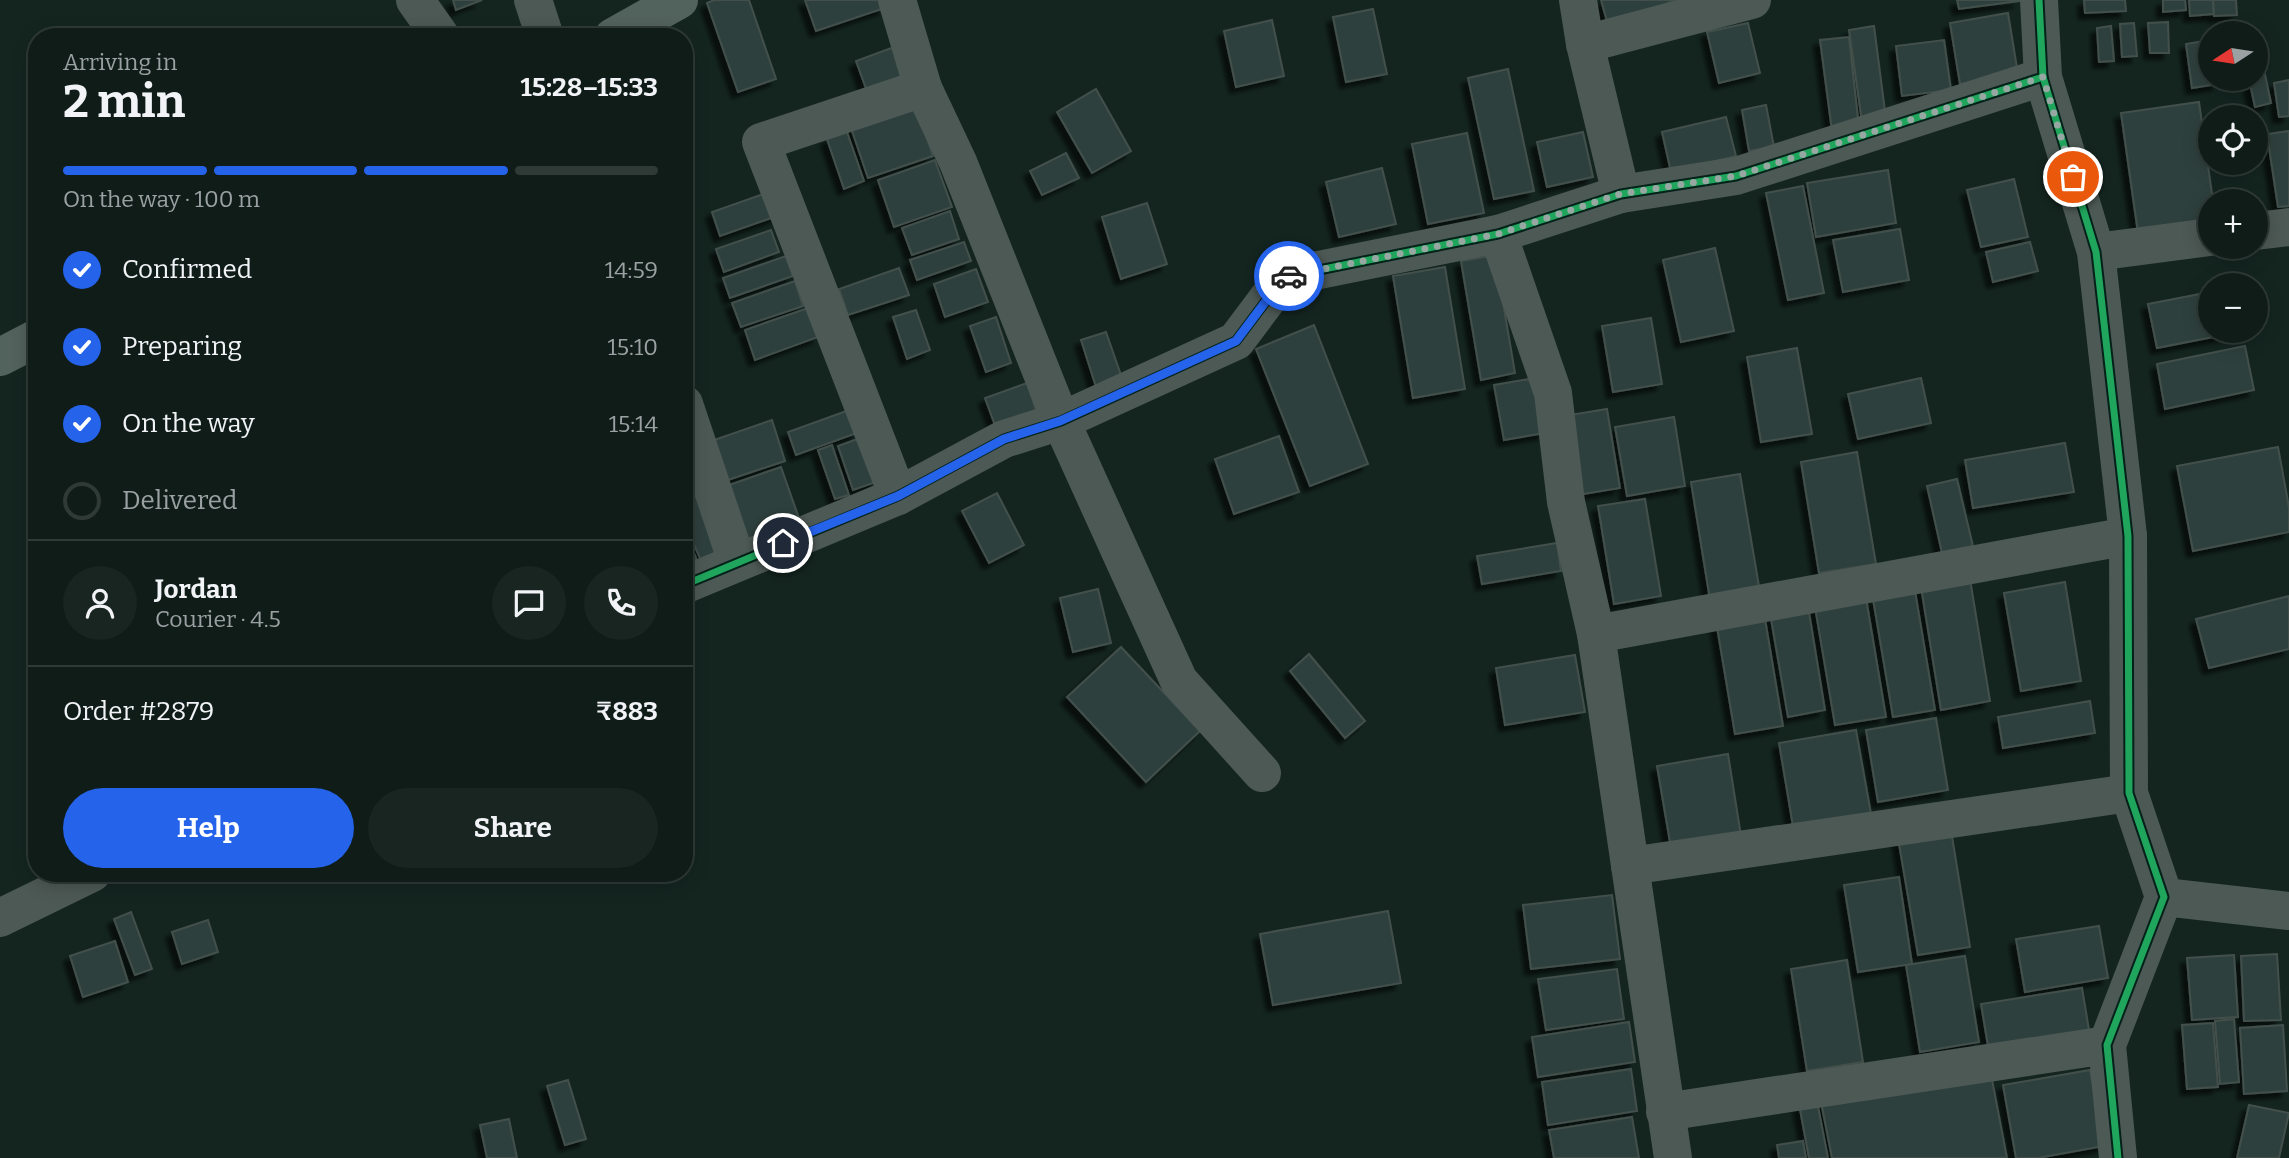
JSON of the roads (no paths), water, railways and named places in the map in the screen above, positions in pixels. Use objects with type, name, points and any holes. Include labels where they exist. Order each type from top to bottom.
[{"type":"main road","points":[[628,28],[679,0]]},
{"type":"main road","points":[[0,357],[28,343]]},
{"type":"street","points":[[415,0],[435,28]]},
{"type":"street","points":[[533,0],[542,28]]},
{"type":"street","points":[[897,0],[923,88],[958,162],[1060,421],[1179,681],[1262,773]]},
{"type":"street","points":[[1578,0],[1585,44],[1620,194]]},
{"type":"street","points":[[1585,44],[1752,0]]},
{"type":"street","points":[[2039,0],[2043,77],[2096,252],[2128,536],[2129,793],[2164,897],[2107,1045],[2118,1158]]},
{"type":"street","points":[[693,581],[898,496],[1004,439],[1060,421],[1236,341],[1284,277],[1498,234],[1620,194],[1736,176],[2043,77]]},
{"type":"street","points":[[898,496],[761,142],[923,88]]},
{"type":"street","points":[[2268,230],[2289,227]]},
{"type":"street","points":[[1498,234],[1553,393],[1566,502],[1595,634],[1673,1158]]},
{"type":"street","points":[[2096,252],[2198,239]]},
{"type":"street","points":[[693,431],[737,562]]},
{"type":"street","points":[[1595,634],[2128,536]]},
{"type":"street","points":[[1630,866],[2129,793]]},
{"type":"street","points":[[0,918],[74,882]]},
{"type":"street","points":[[2164,897],[2289,911]]},
{"type":"street","points":[[1665,1112],[2107,1045]]}]
